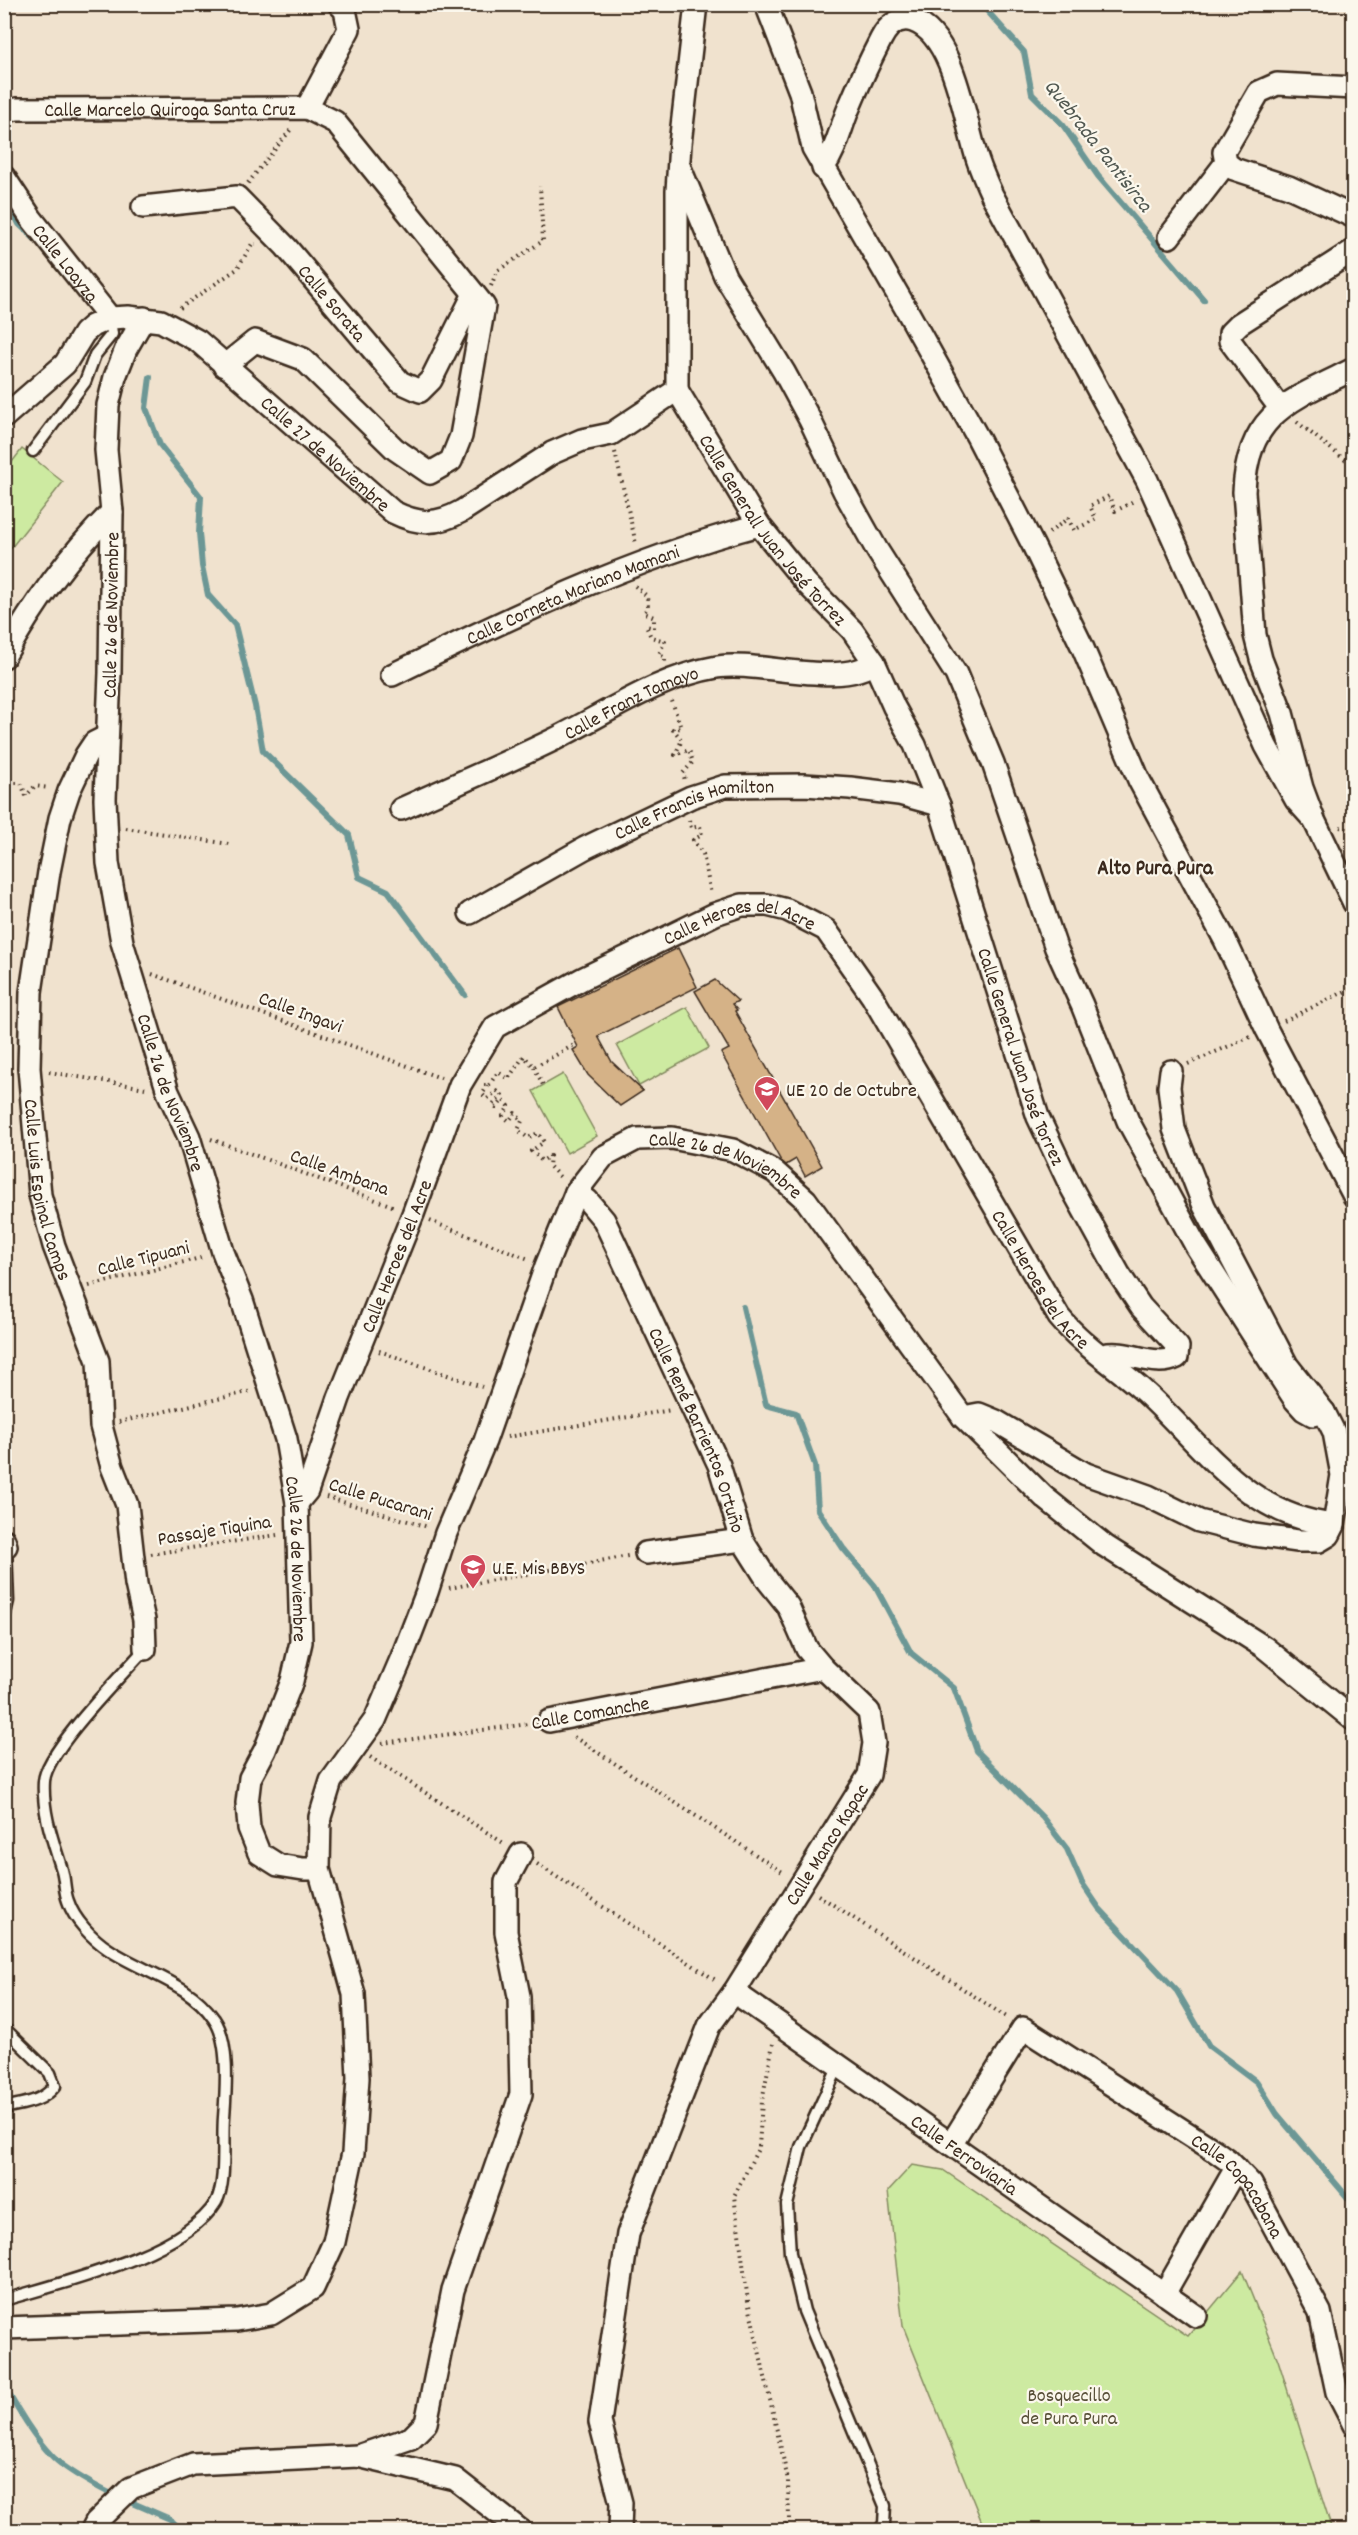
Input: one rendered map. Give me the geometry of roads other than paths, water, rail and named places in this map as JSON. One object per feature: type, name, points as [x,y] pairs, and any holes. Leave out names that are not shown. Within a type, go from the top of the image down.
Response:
[{"type":"street","points":[[307,108],[349,29],[345,10],[339,4]]},
{"type":"street","points":[[677,390],[677,191],[696,4]]},
{"type":"street","points":[[766,4],[800,92],[813,148],[926,345],[1033,545],[1082,646],[1139,780],[1226,940],[1272,1041],[1353,1196]]},
{"type":"street","points":[[823,168],[835,151],[860,81],[881,38],[898,20],[907,19],[920,23],[934,36],[946,57],[978,162],[992,195],[1147,480],[1266,746],[1296,800],[1314,820]]},
{"type":"street","points":[[1353,88],[1277,84],[1266,87],[1259,92],[1224,152],[1226,163],[1234,169],[1289,187],[1353,217]]},
{"type":"street","name":"Calle Marcelo Quiroga Santa Cruz","points":[[4,111],[18,109],[307,108],[335,122],[479,300]]},
{"type":"street","points":[[1169,237],[1226,163]]},
{"type":"street","points":[[680,168],[724,276],[784,372],[844,491],[878,550],[956,674],[993,763],[1056,948],[1082,1005],[1128,1121],[1196,1246],[1295,1400],[1304,1410],[1313,1415],[1324,1412]]},
{"type":"street","name":"Calle Loayza","points":[[4,177],[31,218],[110,318]]},
{"type":"street","name":"Calle Sorata","points":[[143,207],[237,197],[281,242],[400,382],[420,391],[431,380],[479,300]]},
{"type":"street","points":[[1280,408],[1230,341],[1230,333],[1239,324],[1353,250]]},
{"type":"street","points":[[224,366],[255,341],[303,359],[395,448],[430,473],[452,461],[461,436],[479,300]]},
{"type":"street","name":"Calle 27 de Noviembre","points":[[4,417],[65,364],[84,333],[92,326],[110,318],[153,320],[198,341],[393,512],[406,519],[432,523],[448,519],[462,511],[552,453],[582,440],[611,434],[677,390]]},
{"type":"street","name":"Calle 26 de Noviembre","points":[[153,320],[122,359],[108,405],[106,450],[112,512],[110,673],[106,737],[108,863],[122,942],[131,973],[168,1092],[189,1137],[223,1252],[242,1300],[286,1439],[302,1497],[299,1531],[301,1642],[292,1681],[265,1750],[250,1778],[249,1828],[259,1853],[278,1865],[318,1869],[320,1817],[331,1781],[375,1720],[427,1592],[446,1533],[485,1441],[546,1266],[576,1192],[603,1158],[637,1139],[672,1138],[733,1150],[775,1172],[806,1200],[963,1417],[1044,1497],[1105,1546],[1264,1647],[1353,1720]]},
{"type":"street","points":[[1353,369],[1280,408],[1256,434],[1245,474],[1244,492],[1255,635],[1261,659],[1282,713],[1302,788],[1314,820],[1353,903]]},
{"type":"street","name":"Calle Generall Juan José Torrez","points":[[677,390],[759,525],[806,583],[852,630],[874,662]]},
{"type":"street","points":[[4,657],[28,615],[74,552],[112,512]]},
{"type":"street","name":"Calle Corneta Mariano Mamani","points":[[392,675],[491,627],[640,562],[699,541],[759,525]]},
{"type":"street","name":"Calle General Juan José Torrez","points":[[874,662],[894,707],[915,745],[939,805],[1038,1117],[1071,1187],[1119,1274],[1140,1307],[1178,1347],[1177,1357],[1167,1362],[1116,1352],[1103,1355]]},
{"type":"street","name":"Calle Franz Tamayo","points":[[400,809],[553,740],[665,681],[718,666],[831,673],[852,672],[868,667],[874,662]]},
{"type":"street","name":"Calle Luis Espinal Camps","points":[[106,737],[94,742],[86,755],[69,791],[60,818],[49,872],[31,992],[29,1068],[40,1195],[54,1246],[98,1361],[100,1426],[112,1467],[127,1505],[136,1584],[144,1620],[145,1649]]},
{"type":"street","name":"Calle Francis Hamilton","points":[[470,914],[585,848],[691,797],[725,786],[804,785],[850,788],[899,794],[939,805]]},
{"type":"street","name":"Calle Heroes del Acre","points":[[302,1497],[359,1344],[413,1214],[460,1085],[495,1027],[582,980],[724,911],[742,905],[767,905],[787,910],[826,930],[842,950],[872,996],[1059,1317],[1073,1334],[1103,1355],[1149,1396],[1217,1465],[1253,1496],[1274,1509],[1334,1525]]},
{"type":"street","points":[[963,1417],[979,1414],[996,1421],[1086,1474],[1148,1496],[1199,1521],[1254,1535],[1298,1541],[1319,1541],[1329,1534],[1334,1525],[1342,1475],[1334,1432],[1324,1412],[1287,1365],[1204,1206],[1174,1129],[1169,1087],[1171,1071]]},
{"type":"street","name":"Calle René Barrientos Ortuño","points":[[576,1192],[588,1201],[604,1220],[719,1465],[742,1540],[768,1581],[788,1606],[802,1642],[823,1668]]},
{"type":"street","points":[[646,1553],[742,1540]]},
{"type":"street","name":"Calle Comanche","points":[[549,1721],[823,1668]]},
{"type":"street","name":"Calle Manco Kapac","points":[[620,2530],[621,2503],[600,2422],[628,2234],[709,2026],[734,1992],[869,1775],[874,1743],[870,1712],[823,1668]]},
{"type":"street","points":[[358,2456],[411,2438],[426,2423],[453,2290],[521,2094],[519,1996],[506,1932],[506,1882],[521,1854]]},
{"type":"street","points":[[4,2328],[237,2320],[271,2314],[313,2288],[334,2242],[353,2153],[358,2078],[354,1995],[318,1869]]},
{"type":"street","name":"Calle Ferroviaria","points":[[734,1992],[1196,2316]]},
{"type":"street","name":"Calle Copacabana","points":[[951,2144],[1023,2028],[1215,2151],[1251,2184],[1320,2312],[1337,2392],[1353,2425]]},
{"type":"street","points":[[1164,2294],[1236,2168]]},
{"type":"street","points":[[92,2530],[96,2522],[131,2488],[193,2464],[358,2456],[455,2478],[520,2530]]},
{"type":"lane","points":[[33,451],[85,382],[95,355],[112,334],[110,318]]},
{"type":"lane","points":[[4,1618],[8,1600],[5,1543]]},
{"type":"lane","points":[[4,2300],[96,2272],[165,2244],[200,2222],[217,2201],[223,2177],[222,2144],[226,2081],[221,2038],[215,2020],[194,1995],[108,1949],[80,1923],[68,1902],[63,1874],[45,1812],[44,1779],[54,1754],[145,1649]]},
{"type":"lane","points":[[4,2028],[50,2073],[55,2086],[48,2095],[35,2102],[4,2108]]},
{"type":"lane","points":[[839,2066],[801,2147],[787,2205],[790,2253],[804,2311],[885,2506],[884,2524],[879,2530]]},
{"type":"waterway","name":"Quebrada Pantisirca","points":[[981,4],[1024,52],[1032,94],[1063,125],[1098,176],[1204,300]]},
{"type":"waterway","points":[[5,195],[19,224],[38,242]]},
{"type":"waterway","points":[[150,377],[146,408],[160,445],[201,497],[199,533],[208,595],[235,625],[255,706],[263,751],[349,835],[359,877],[388,891],[465,995]]},
{"type":"waterway","points":[[743,1307],[766,1405],[796,1413],[815,1465],[818,1510],[843,1548],[875,1586],[911,1653],[954,1688],[977,1751],[1043,1818],[1067,1849],[1082,1883],[1099,1908],[1177,1991],[1209,2046],[1257,2082],[1277,2114],[1354,2205]]},
{"type":"waterway","points":[[4,2386],[32,2431],[52,2456],[73,2473],[116,2496]]},
{"type":"waterway","points":[[126,2500],[170,2519],[181,2530]]},
{"type":"place","name":"UE 20 de Octubre","points":[[767,1112]]},
{"type":"place","name":"U.E. Mis BBYS","points":[[473,1590]]},
{"type":"district","name":"Alto Pura Pura","points":[[1155,867]]},
{"type":"park label","name":"Bosquecillo de Pura Pura","points":[[1069,2406]]}]
